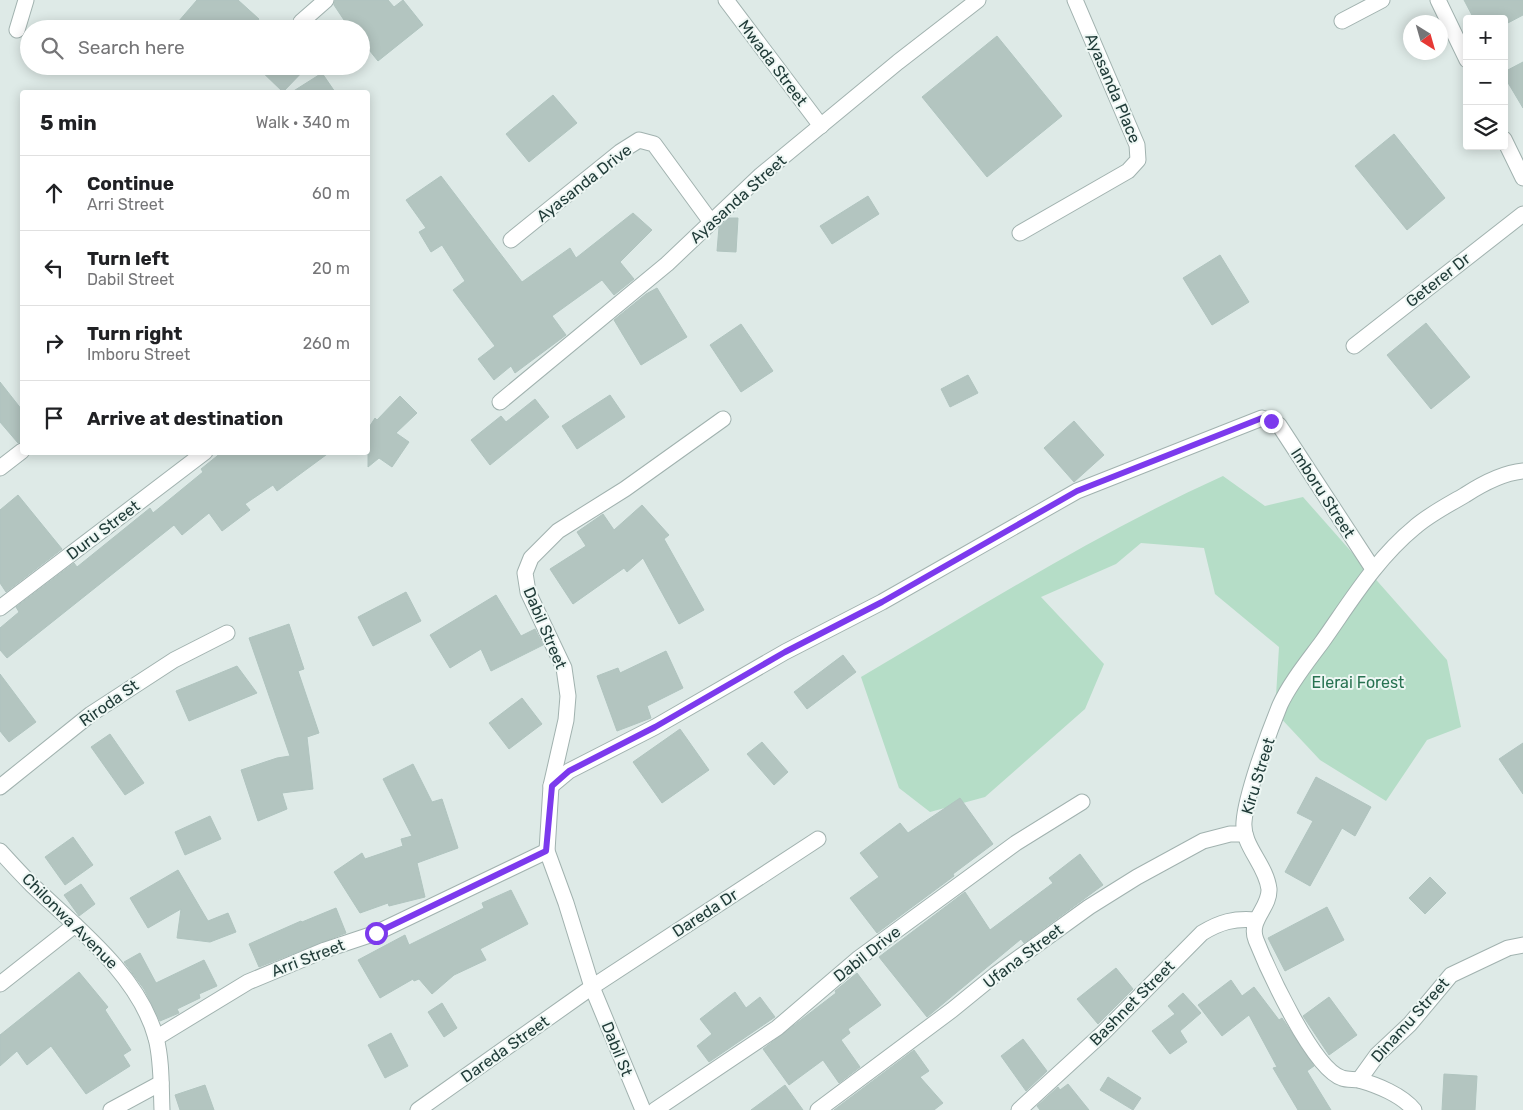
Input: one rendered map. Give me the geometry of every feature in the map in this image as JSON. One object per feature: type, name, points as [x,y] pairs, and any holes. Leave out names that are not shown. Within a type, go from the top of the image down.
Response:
[{"type":"street","points":[[17,30],[26,0]]},
{"type":"street","points":[[303,20],[326,0]]},
{"type":"street","name":"Mwada Street","points":[[726,0],[821,126]]},
{"type":"street","name":"Ayasanda Street","points":[[500,402],[667,264],[761,175],[978,0]]},
{"type":"street","name":"Ayasanda Place","points":[[1020,233],[1128,171],[1138,160],[1137,145],[1075,0]]},
{"type":"street","points":[[1342,21],[1382,0]]},
{"type":"street","points":[[1438,0],[1463,52]]},
{"type":"street","name":"Ayasanda Drive","points":[[511,240],[620,152],[639,140],[647,140],[654,144],[711,222]]},
{"type":"street","points":[[1508,147],[1523,178]]},
{"type":"street","name":"Geterer Dr","points":[[1354,346],[1523,214]]},
{"type":"street","name":"Imboru Street","points":[[552,786],[569,771],[655,727],[785,652],[882,602],[1077,491],[1262,418],[1279,426],[1373,569]]},
{"type":"street","name":"Dabil Street","points":[[592,987],[546,851],[552,786],[566,720],[568,696],[564,668],[525,585],[526,566],[535,553],[558,531],[625,489],[723,419]]},
{"type":"street","points":[[0,468],[20,453]]},
{"type":"street","name":"Duru Street","points":[[0,608],[201,455]]},
{"type":"street","name":"Kiru Street","points":[[1256,920],[1267,900],[1268,888],[1264,868],[1245,834],[1244,818],[1281,704],[1373,569],[1416,526],[1442,508],[1501,476],[1523,471]]},
{"type":"street","name":"Riroda St","points":[[0,787],[91,714],[174,660],[227,633]]},
{"type":"street","name":"Dabil Drive","points":[[655,1110],[777,1028],[859,958],[1016,843],[1082,802]]},
{"type":"street","name":"Ufana Street","points":[[818,1110],[952,1010],[995,975],[1089,907],[1145,872],[1203,841],[1230,834],[1245,834]]},
{"type":"street","name":"Dareda Dr","points":[[592,987],[818,838]]},
{"type":"street","name":"Chilonwa Avenue","points":[[0,851],[30,883],[101,948],[122,973],[143,1007],[156,1038],[162,1110]]},
{"type":"street","name":"Arri Street","points":[[156,1038],[248,982],[325,950],[376,933],[546,851]]},
{"type":"street","name":"Bashnet Street","points":[[1019,1110],[1103,1033],[1202,933],[1222,922],[1240,918],[1256,920]]},
{"type":"street","points":[[1256,920],[1255,937],[1299,1027],[1321,1062],[1341,1078],[1359,1080],[1407,1101],[1414,1110]]},
{"type":"street","points":[[0,984],[75,925]]},
{"type":"street","name":"Dinamu Street","points":[[1359,1080],[1377,1055],[1410,1024],[1452,975],[1508,948],[1523,945]]},
{"type":"street","name":"Dareda Street","points":[[418,1110],[592,987]]},
{"type":"street","name":"Dabil St","points":[[592,987],[643,1110]]},
{"type":"street","points":[[112,1110],[161,1083]]},
{"type":"green space","name":"Elerai Forest","points":[[1223,476],[1265,506],[1303,497],[1447,660],[1461,727],[1427,740],[1386,801],[1320,760],[1275,712],[1279,647],[1215,594],[1204,548],[1141,543],[1116,564],[1041,597],[1104,664],[1085,709],[985,797],[930,812],[899,788],[861,677],[1084,546]]},
{"type":"building","points":[[197,0],[238,0],[259,19],[258,20],[180,20]]},
{"type":"building","points":[[335,0],[388,0],[394,7],[403,0],[423,25],[378,61],[370,51],[370,20],[344,20],[334,5]]},
{"type":"building","points":[[1464,0],[1523,0],[1523,15],[1508,23],[1508,15],[1472,15]]},
{"type":"building","points":[[997,36],[1062,116],[987,177],[922,97]]},
{"type":"building","points":[[1523,62],[1523,108],[1508,83],[1508,70]]},
{"type":"building","points":[[265,75],[299,75],[285,90],[281,90]]},
{"type":"building","points":[[319,75],[323,75],[334,90],[295,90]]},
{"type":"building","points":[[553,95],[577,123],[529,162],[506,134]]},
{"type":"building","points":[[1394,134],[1445,198],[1407,230],[1355,166]]},
{"type":"building","points":[[441,176],[522,282],[570,248],[576,258],[633,213],[652,230],[620,262],[634,279],[614,295],[602,280],[552,316],[566,335],[515,373],[511,366],[494,380],[478,359],[495,346],[453,290],[465,281],[442,245],[431,252],[419,232],[426,228],[406,200]]},
{"type":"building","points":[[868,196],[879,214],[832,244],[820,226]]},
{"type":"building","points":[[729,218],[738,218],[736,252],[717,251],[719,227]]},
{"type":"building","points":[[1220,255],[1249,302],[1212,325],[1183,278]]},
{"type":"building","points":[[657,288],[687,337],[641,365],[614,320],[646,294]]},
{"type":"building","points":[[1426,323],[1470,377],[1431,409],[1387,355]]},
{"type":"building","points":[[741,324],[773,371],[741,392],[710,345]]},
{"type":"building","points":[[968,375],[978,393],[950,407],[941,389]]},
{"type":"building","points":[[0,382],[20,407],[20,442],[18,443],[0,422]]},
{"type":"building","points":[[610,395],[625,417],[577,449],[562,426]]},
{"type":"building","points":[[400,396],[417,413],[396,433],[409,442],[392,467],[379,458],[368,467],[370,426],[375,418],[377,420]]},
{"type":"building","points":[[535,399],[549,417],[490,465],[471,440],[501,416],[506,422]]},
{"type":"building","points":[[1074,421],[1104,455],[1074,482],[1044,448]]},
{"type":"building","points":[[218,455],[326,455],[277,491],[273,485],[245,504],[250,510],[222,531],[209,513],[182,535],[174,525],[7,658],[0,650],[0,628],[19,612],[16,607],[74,563],[77,567],[150,508],[153,513],[203,472],[201,469]]},
{"type":"building","points":[[18,495],[62,549],[6,592],[0,583],[0,510]]},
{"type":"building","points":[[642,505],[669,535],[664,539],[704,610],[679,624],[643,558],[627,572],[624,568],[573,604],[550,569],[586,546],[577,532],[603,514],[614,530]]},
{"type":"building","points":[[406,592],[421,621],[373,646],[358,617]]},
{"type":"building","points":[[496,595],[521,636],[535,629],[543,645],[491,671],[481,649],[450,668],[430,635]]},
{"type":"building","points":[[289,624],[304,669],[298,671],[319,733],[307,737],[313,789],[282,793],[287,809],[258,821],[241,770],[277,758],[290,756],[249,638]]},
{"type":"building","points":[[666,651],[683,688],[647,706],[651,718],[617,731],[597,676],[618,668],[620,673]]},
{"type":"building","points":[[843,655],[856,672],[807,709],[794,692]]},
{"type":"building","points":[[237,666],[257,693],[189,721],[176,691]]},
{"type":"building","points":[[0,674],[36,722],[9,742],[0,731]]},
{"type":"building","points":[[522,698],[542,724],[509,749],[489,723]]},
{"type":"building","points":[[680,729],[709,770],[662,803],[633,762]]},
{"type":"building","points":[[110,734],[144,783],[125,795],[91,747]]},
{"type":"building","points":[[762,742],[788,772],[774,785],[747,754]]},
{"type":"building","points":[[1523,743],[1523,794],[1499,759]]},
{"type":"building","points":[[413,764],[432,802],[442,799],[458,848],[417,863],[425,897],[389,906],[388,903],[360,913],[334,872],[362,853],[365,859],[403,846],[401,839],[412,836],[383,779]]},
{"type":"building","points":[[1316,777],[1371,807],[1355,836],[1342,828],[1310,886],[1285,872],[1313,821],[1297,813]]},
{"type":"building","points":[[960,798],[993,844],[953,874],[954,876],[877,933],[850,898],[879,877],[860,853],[900,823],[908,833]]},
{"type":"building","points":[[210,816],[221,839],[185,855],[175,832]]},
{"type":"building","points":[[73,837],[93,865],[65,885],[45,857]]},
{"type":"building","points":[[1080,854],[1103,885],[1024,943],[1021,939],[927,1017],[879,957],[965,892],[990,930],[1053,883],[1049,878]]},
{"type":"building","points":[[178,870],[208,921],[228,913],[236,932],[210,942],[177,938],[181,909],[148,928],[130,898]]},
{"type":"building","points":[[1430,877],[1446,893],[1425,914],[1409,898]]},
{"type":"building","points":[[81,884],[95,904],[79,916],[64,895]]},
{"type":"building","points":[[511,890],[528,924],[480,949],[486,960],[454,975],[432,994],[419,979],[414,981],[413,979],[380,998],[358,960],[405,935],[409,945],[484,908],[482,903]]},
{"type":"building","points":[[1327,907],[1344,940],[1285,971],[1268,938]]},
{"type":"building","points":[[336,908],[346,933],[259,967],[249,944]]},
{"type":"building","points":[[140,953],[156,983],[204,960],[217,986],[199,994],[200,998],[177,1009],[179,1013],[160,1021],[144,989],[124,962]]},
{"type":"building","points":[[1116,968],[1133,989],[1098,1024],[1077,999]]},
{"type":"building","points":[[79,972],[108,1007],[105,1010],[131,1050],[123,1055],[130,1066],[86,1094],[51,1046],[27,1065],[17,1051],[0,1066],[0,1035]]},
{"type":"building","points":[[857,973],[881,1005],[848,1029],[850,1033],[841,1040],[860,1067],[839,1083],[823,1060],[789,1085],[763,1049],[836,993],[835,991]]},
{"type":"building","points":[[1231,980],[1242,996],[1254,987],[1279,1020],[1282,1018],[1314,1066],[1307,1071],[1331,1110],[1298,1110],[1273,1068],[1277,1067],[1249,1015],[1222,1036],[1198,1005]]},
{"type":"building","points":[[735,992],[746,1008],[760,997],[775,1017],[709,1062],[697,1046],[712,1034],[700,1019]]},
{"type":"building","points":[[1183,993],[1201,1013],[1180,1031],[1187,1042],[1170,1054],[1152,1031],[1175,1014],[1168,1006]]},
{"type":"building","points":[[1329,997],[1357,1035],[1329,1055],[1303,1016]]},
{"type":"building","points":[[442,1003],[457,1028],[444,1037],[428,1012]]},
{"type":"building","points":[[391,1033],[408,1066],[385,1078],[368,1045]]},
{"type":"building","points":[[1023,1039],[1047,1071],[1026,1091],[1001,1056]]},
{"type":"building","points":[[914,1050],[929,1071],[920,1077],[943,1103],[934,1110],[834,1110]]},
{"type":"building","points":[[1444,1074],[1477,1076],[1475,1110],[1442,1110]]},
{"type":"building","points":[[1108,1077],[1141,1098],[1133,1110],[1100,1090]]},
{"type":"building","points":[[1068,1084],[1089,1110],[1040,1110],[1037,1106],[1058,1087],[1060,1090]]},
{"type":"building","points":[[205,1085],[214,1110],[180,1110],[175,1095]]},
{"type":"building","points":[[785,1085],[803,1110],[751,1110]]},
{"type":"route","points":[[376,933],[546,851],[552,786],[569,771],[655,727],[785,652],[882,602],[951,560],[1077,491],[1262,418],[1271,421]]}]
